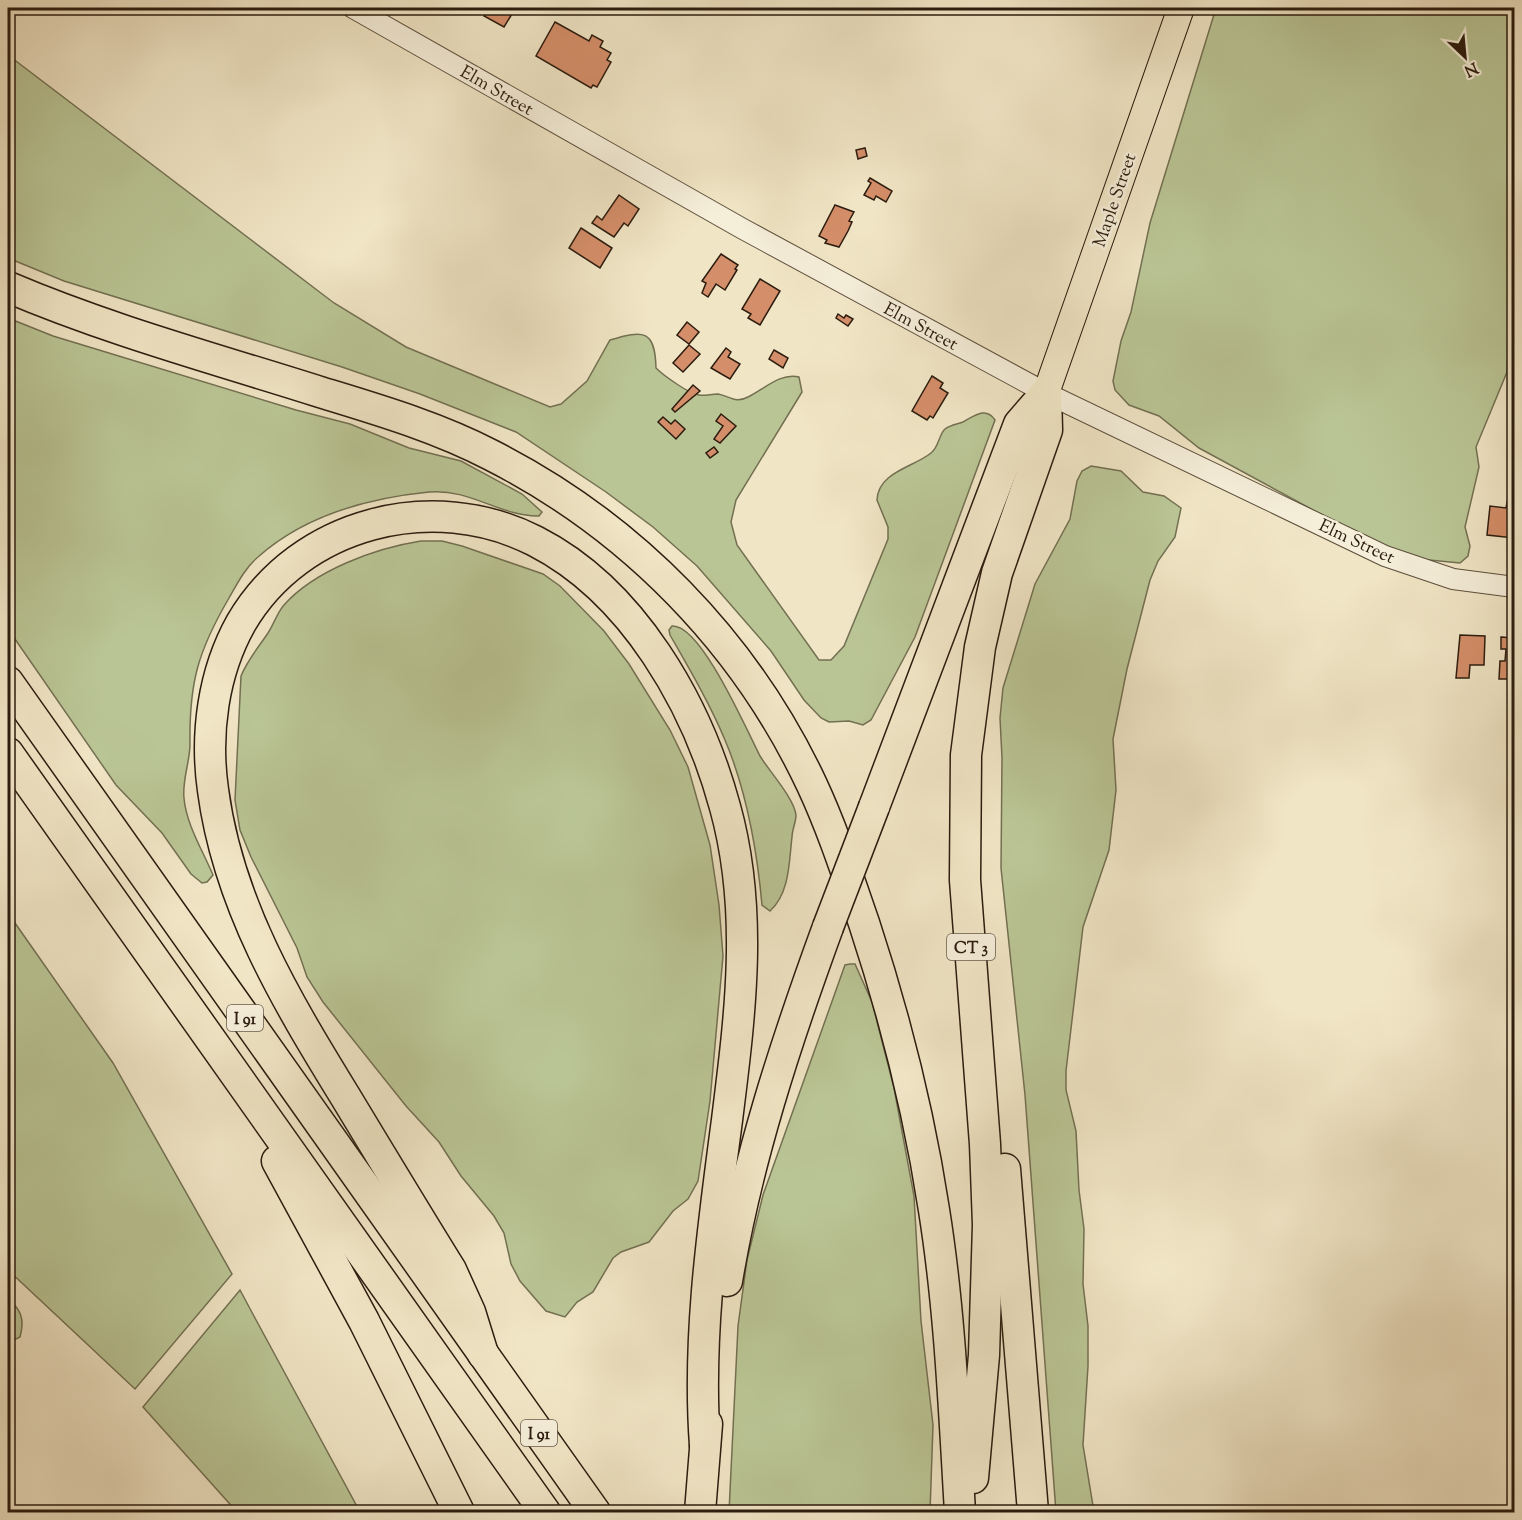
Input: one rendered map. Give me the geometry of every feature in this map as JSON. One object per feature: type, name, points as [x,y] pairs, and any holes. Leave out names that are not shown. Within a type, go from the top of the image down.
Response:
[{"type":"highway","points":[[8,287],[107,325],[398,416],[491,455],[566,498],[623,540],[666,579],[729,650],[773,713],[812,784],[855,896],[891,1013],[917,1119],[937,1230],[949,1341],[960,1512]]},
{"type":"highway","name":"CT 3","points":[[700,1512],[705,1445],[722,1309],[749,1174],[779,1071],[828,927],[1019,424],[1046,393]]},
{"type":"highway","name":"CT 3","points":[[970,1512],[984,1355],[987,1262],[986,1168],[964,853],[969,718],[980,647],[997,573],[1047,430],[1046,393]]},
{"type":"highway","points":[[483,1354],[455,1278],[298,1019],[268,965],[247,916],[227,856],[215,807],[211,773],[212,716],[220,672],[239,627],[262,594],[293,564],[334,538],[379,522],[418,516],[471,519],[514,532],[558,555],[599,588],[644,639],[671,682],[704,745],[720,791],[738,870],[742,964],[738,1034],[709,1285],[705,1358],[705,1445]]},
{"type":"highway","name":"I 91","points":[[8,682],[595,1512]]},
{"type":"highway","name":"I 91","points":[[8,753],[545,1512]]},
{"type":"highway","points":[[978,1039],[992,1071],[1000,1104],[1034,1512]]},
{"type":"highway","points":[[240,1082],[271,1150],[364,1321],[459,1512]]},
{"type":"main road","name":"Maple Street","points":[[1046,393],[1181,8]]},
{"type":"street","name":"Elm Street","points":[[353,8],[753,234],[1046,393],[1385,556],[1453,579],[1515,587]]},
{"type":"green space","points":[[1216,8],[1514,8],[1514,292],[1510,311],[1507,372],[1476,447],[1479,467],[1465,527],[1470,546],[1468,556],[1460,563],[1419,559],[1361,536],[1199,448],[1159,416],[1129,405],[1115,390],[1113,381],[1121,341],[1131,312],[1150,223]]},
{"type":"green space","points":[[8,55],[334,303],[406,347],[550,407],[561,404],[587,381],[610,340],[639,334],[650,339],[656,368],[695,394],[718,394],[740,400],[779,379],[799,377],[802,392],[736,500],[731,522],[737,545],[819,660],[831,660],[844,646],[888,539],[888,527],[877,500],[883,483],[898,471],[931,453],[947,428],[980,413],[991,416],[995,420],[915,637],[871,720],[863,725],[849,721],[829,722],[821,718],[804,700],[771,651],[697,566],[653,527],[606,492],[516,432],[420,394],[342,367],[64,281],[8,258]]},
{"type":"green space","points":[[8,318],[53,336],[296,410],[350,424],[409,448],[461,461],[522,494],[542,512],[539,516],[525,515],[458,494],[444,492],[406,495],[360,504],[316,520],[276,543],[253,561],[218,617],[203,651],[191,703],[190,751],[184,798],[191,827],[213,875],[207,882],[202,883],[191,874],[162,833],[116,785],[8,629]]},
{"type":"green space","points":[[1091,466],[1121,471],[1143,492],[1164,496],[1181,508],[1175,537],[1158,561],[1150,580],[1127,669],[1113,739],[1116,790],[1109,850],[1083,927],[1066,1071],[1066,1090],[1076,1131],[1079,1190],[1084,1229],[1083,1284],[1088,1326],[1088,1366],[1083,1445],[1094,1512],[1056,1512],[1025,1095],[1001,868],[1000,718],[1003,688],[1035,584],[1070,519],[1077,481],[1082,471]]},
{"type":"green space","points":[[421,541],[442,541],[462,546],[543,574],[560,586],[604,631],[629,664],[670,730],[688,767],[710,845],[719,905],[723,956],[710,1101],[698,1181],[688,1199],[673,1211],[649,1242],[621,1252],[613,1258],[593,1292],[577,1302],[565,1317],[546,1311],[520,1281],[511,1264],[504,1233],[494,1216],[461,1176],[439,1142],[406,1106],[323,1002],[307,977],[297,948],[251,857],[240,830],[235,800],[241,676],[270,630],[279,611],[297,592],[312,581],[347,562],[385,549]]},
{"type":"green space","points":[[672,626],[684,630],[709,660],[734,703],[760,756],[794,808],[796,818],[785,886],[777,904],[770,911],[762,905],[750,821],[733,760],[713,713],[670,635],[669,630]]},
{"type":"green space","points":[[8,913],[113,1063],[232,1274],[135,1389],[8,1270]]},
{"type":"green space","points":[[855,964],[872,1002],[894,1088],[914,1196],[921,1321],[933,1425],[930,1512],[729,1512],[738,1326],[747,1260],[763,1195],[845,965]]},
{"type":"green space","points":[[240,1290],[360,1512],[237,1512],[143,1407]]},
{"type":"green space","points":[[8,1298],[19,1311],[22,1325],[20,1337],[8,1343]]},
{"type":"building","points":[[489,8],[515,9],[504,27],[484,16]]},
{"type":"building","points":[[555,22],[589,41],[592,35],[603,41],[600,47],[611,53],[607,60],[611,62],[597,87],[593,85],[591,88],[536,56]]},
{"type":"building","points":[[865,148],[867,156],[858,159],[856,150]]},
{"type":"building","points":[[870,178],[892,191],[886,202],[876,196],[874,200],[864,195],[871,183],[868,181]]},
{"type":"building","points":[[619,195],[639,209],[628,226],[624,223],[614,237],[592,223],[597,216],[602,220]]},
{"type":"building","points":[[835,205],[854,212],[849,221],[852,222],[839,247],[825,243],[827,240],[819,236]]},
{"type":"building","points":[[581,228],[612,248],[600,268],[569,248]]},
{"type":"building","points":[[721,254],[738,265],[735,269],[737,270],[725,290],[716,284],[708,297],[702,293],[706,283],[702,281]]},
{"type":"building","points":[[760,279],[780,291],[760,325],[748,318],[751,314],[742,309]]},
{"type":"building","points":[[838,314],[844,318],[846,315],[853,319],[848,326],[836,318]]},
{"type":"building","points":[[687,322],[699,332],[689,344],[677,335]]},
{"type":"building","points":[[689,345],[700,354],[683,372],[673,363]]},
{"type":"building","points":[[726,348],[731,352],[728,357],[740,364],[730,379],[711,368]]},
{"type":"building","points":[[774,350],[788,358],[783,368],[769,359]]},
{"type":"building","points":[[932,376],[943,383],[940,388],[948,393],[933,418],[930,416],[927,420],[912,411]]},
{"type":"building","points":[[693,385],[700,391],[675,412],[672,409]]},
{"type":"building","points":[[721,414],[736,426],[720,443],[714,439],[723,426],[716,421]]},
{"type":"building","points":[[663,417],[671,424],[675,420],[685,429],[676,439],[658,422]]},
{"type":"building","points":[[714,447],[718,452],[710,458],[706,453]]},
{"type":"building","points":[[1510,487],[1514,487],[1514,538],[1487,535],[1490,506],[1506,508]]},
{"type":"building","points":[[1460,635],[1485,636],[1484,665],[1470,665],[1469,678],[1456,678]]},
{"type":"building","points":[[1501,637],[1514,638],[1514,669],[1511,669],[1511,679],[1499,679],[1500,661],[1505,661],[1506,649],[1501,649]]}]
